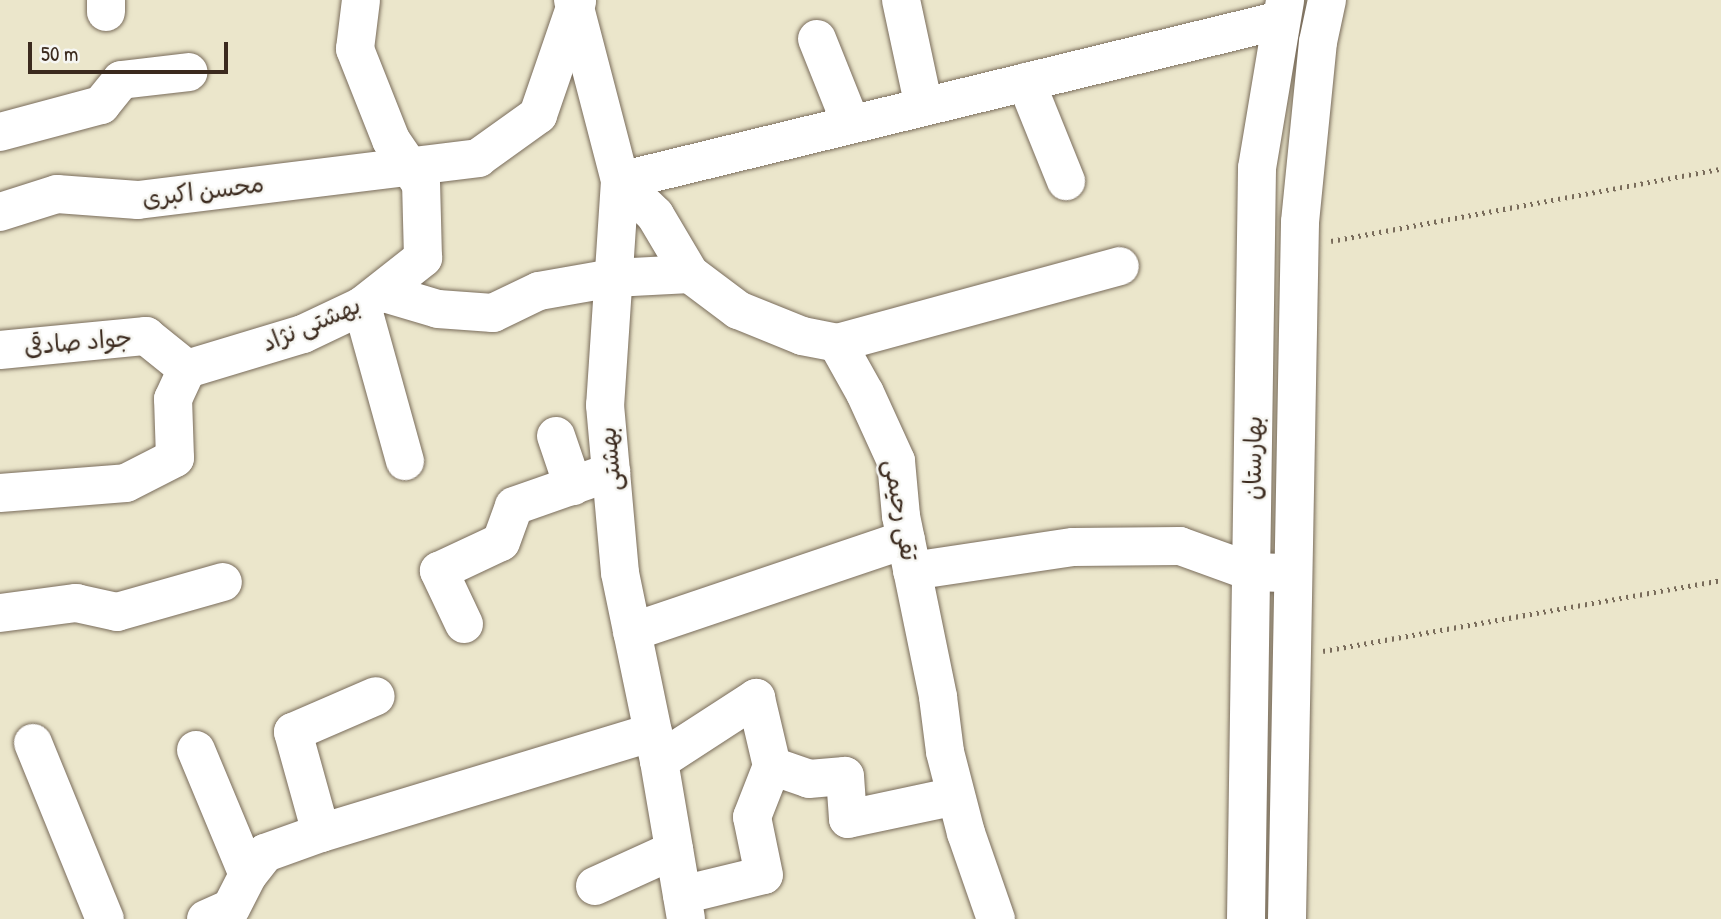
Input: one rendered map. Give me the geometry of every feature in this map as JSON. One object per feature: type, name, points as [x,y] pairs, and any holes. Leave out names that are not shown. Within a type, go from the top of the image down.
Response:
[{"type":"street","name":"بهشتی نژاد","points":[[187,369],[303,334],[371,299],[423,258],[421,184],[391,140],[355,49],[361,0]]},
{"type":"street","points":[[901,0],[924,107]]},
{"type":"street","name":"بهارستان","points":[[1287,919],[1299,247],[1318,42],[1327,0]]},
{"type":"street","name":"محسن اکبری","points":[[0,212],[57,194],[138,200],[478,158],[538,115],[576,2]]},
{"type":"street","name":"بهشتی","points":[[576,2],[620,181],[605,405],[620,573],[656,747],[684,907]]},
{"type":"street","points":[[620,181],[1026,82],[1283,10]]},
{"type":"street","name":"بهارستان","points":[[1246,919],[1257,168],[1283,10]]},
{"type":"street","points":[[817,39],[851,124]]},
{"type":"street","points":[[0,132],[101,105],[121,80],[189,72]]},
{"type":"street","points":[[1026,82],[1066,181]]},
{"type":"street","points":[[620,181],[655,215],[690,274],[738,310],[802,336],[837,343],[1120,266]]},
{"type":"street","points":[[405,461],[371,299],[438,309],[493,313],[539,291],[613,278],[690,274]]},
{"type":"street","name":"جواد صادقی","points":[[0,350],[146,336],[187,369]]},
{"type":"street","name":"تقی رحیمی","points":[[837,343],[865,393],[896,461],[909,555],[938,696],[945,752],[966,833],[996,919]]},
{"type":"street","points":[[0,493],[126,483],[175,458],[173,400],[187,369]]},
{"type":"street","points":[[556,436],[573,485]]},
{"type":"street","points":[[464,624],[439,571],[500,542],[514,506],[611,472]]},
{"type":"street","points":[[632,632],[909,555],[1073,547],[1180,546],[1252,572],[1292,573]]},
{"type":"street","points":[[0,613],[76,603],[117,612],[223,582]]},
{"type":"street","points":[[321,833],[293,732],[376,696]]},
{"type":"street","points":[[206,919],[232,908],[248,875],[265,853],[321,833],[656,747],[756,698],[772,766],[752,817],[764,874],[684,907]]},
{"type":"street","points":[[33,743],[105,919]]},
{"type":"street","points":[[196,750],[248,875]]},
{"type":"street","points":[[772,766],[809,779],[845,776],[848,819],[956,796]]},
{"type":"street","points":[[595,886],[674,850]]},
{"type":"path","points":[[1299,247],[1721,169]]},
{"type":"path","points":[[1291,657],[1721,580]]}]
